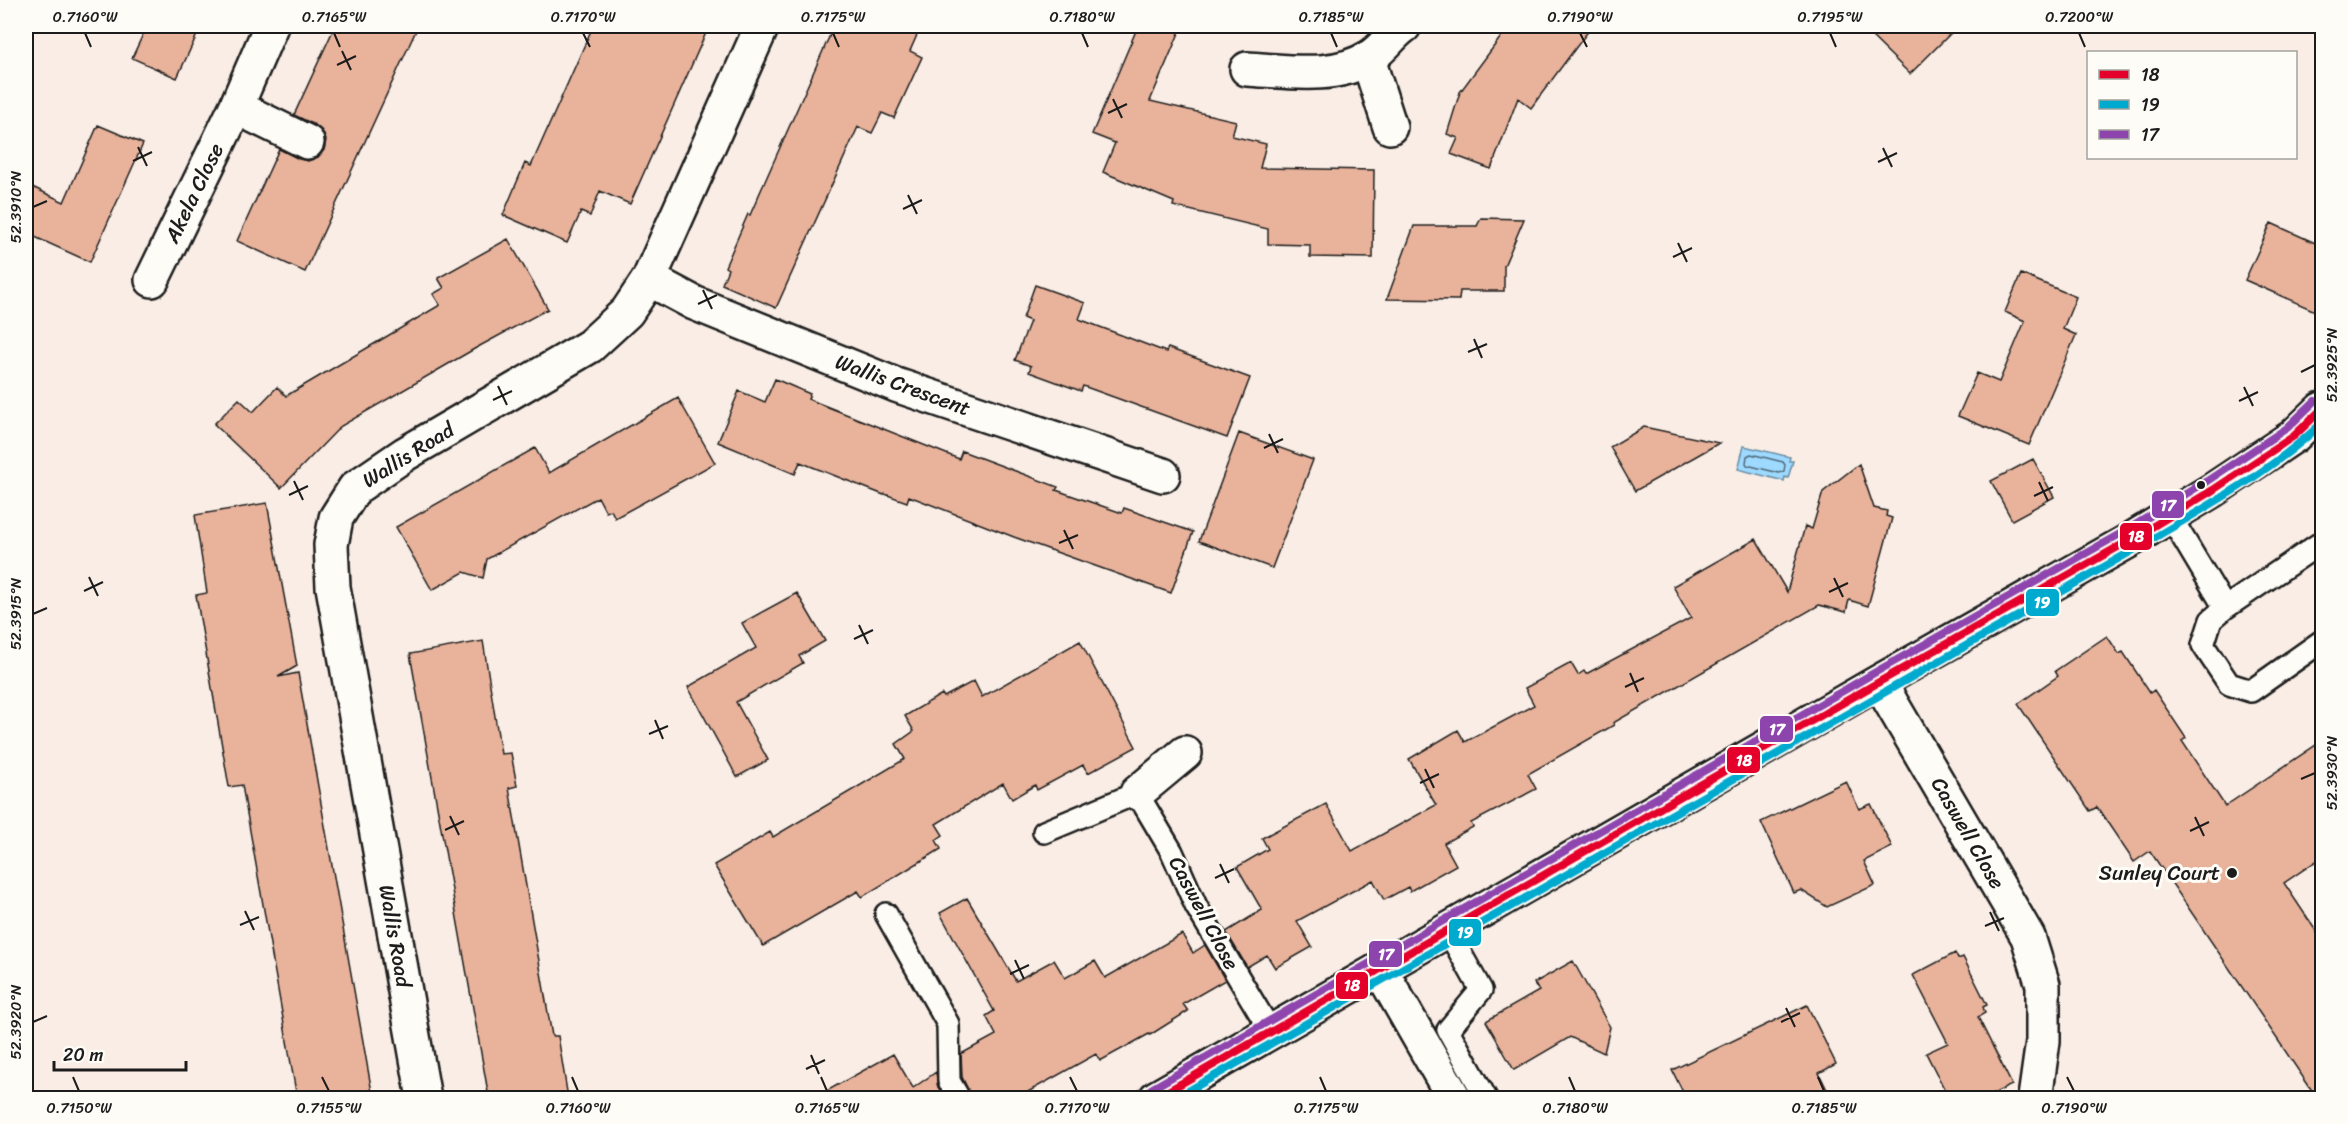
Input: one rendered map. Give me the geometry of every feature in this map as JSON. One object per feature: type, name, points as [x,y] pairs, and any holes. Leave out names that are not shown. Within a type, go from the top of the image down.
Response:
[{"type":"street","name":"Akela Close","points":[[152,280],[236,107],[271,26]]},
{"type":"street","name":"Wallis Road","points":[[424,1098],[333,587],[331,545],[336,518],[355,488],[405,454],[590,346],[627,312],[649,279],[762,26]]},
{"type":"street","points":[[1247,69],[1316,73],[1346,68],[1368,59],[1404,26]]},
{"type":"street","points":[[1368,59],[1390,127]]},
{"type":"street","points":[[236,107],[307,142]]},
{"type":"street","name":"Wallis Crescent","points":[[649,279],[694,303],[896,385],[1163,475]]},
{"type":"street","points":[[1156,1098],[2170,516],[2294,436],[2322,409]]},
{"type":"street","name":"Caswell Close","points":[[1879,682],[2028,937],[2043,985],[2043,1041],[2035,1098]]},
{"type":"street","points":[[1137,793],[1185,753]]},
{"type":"street","points":[[1380,969],[1454,1098]]},
{"type":"lane","points":[[2170,516],[2225,608]]},
{"type":"lane","points":[[2322,542],[2211,620],[2203,645],[2229,684],[2251,691],[2322,641]]},
{"type":"lane","points":[[1044,832],[1137,793]]},
{"type":"lane","name":"Caswell Close","points":[[1137,793],[1172,852],[1196,906],[1271,1032]]},
{"type":"lane","points":[[886,914],[948,1024],[949,1081],[959,1098]]},
{"type":"lane","points":[[1448,931],[1481,990],[1448,1030],[1486,1098]]},
{"type":"water","points":[[1744,446],[1790,457],[1789,461],[1793,461],[1788,478],[1785,477],[1784,481],[1738,469]]},
{"type":"building","points":[[147,26],[201,26],[177,78],[132,58]]},
{"type":"building","points":[[335,26],[418,26],[305,272],[237,241],[279,149],[308,161],[318,157],[324,150],[326,140],[322,131],[294,115]]},
{"type":"building","points":[[593,26],[709,26],[630,204],[600,191],[590,216],[581,212],[567,243],[503,215],[525,163],[531,166]]},
{"type":"building","points":[[834,26],[921,26],[910,51],[922,57],[894,118],[882,113],[872,133],[858,127],[776,308],[722,284],[728,269],[725,267]]},
{"type":"building","points":[[1138,26],[1182,26],[1150,101],[1236,121],[1232,136],[1266,144],[1260,168],[1374,170],[1373,258],[1310,257],[1310,245],[1268,244],[1268,229],[1173,206],[1174,202],[1103,172],[1115,143],[1092,134]]},
{"type":"building","points":[[1509,26],[1592,26],[1531,108],[1518,98],[1491,169],[1451,154],[1458,138],[1447,134],[1460,92]]},
{"type":"building","points":[[1861,26],[1958,26],[1910,74]]},
{"type":"building","points":[[98,125],[143,144],[90,262],[26,233],[26,184],[64,202]]},
{"type":"building","points":[[1481,218],[1524,219],[1504,266],[1504,291],[1460,291],[1459,300],[1387,299],[1414,226],[1477,226]]},
{"type":"building","points":[[2271,223],[2322,246],[2322,314],[2245,280]]},
{"type":"building","points":[[508,239],[548,309],[341,426],[281,488],[214,424],[239,399],[253,412],[277,387],[286,396],[440,305],[433,294],[444,288],[438,278]]},
{"type":"building","points":[[2021,274],[2076,297],[2063,329],[2076,335],[2029,445],[1958,416],[1977,373],[1999,382],[2025,321],[2005,312]]},
{"type":"building","points":[[1035,285],[1085,303],[1079,319],[1166,352],[1168,348],[1250,378],[1227,438],[1083,386],[1081,391],[1029,372],[1031,366],[1015,360],[1030,321],[1023,318]]},
{"type":"building","points":[[775,379],[810,394],[808,399],[959,459],[962,451],[1058,487],[1056,490],[1122,513],[1124,508],[1193,532],[1171,593],[1014,537],[909,496],[907,502],[884,495],[800,462],[795,474],[718,442],[739,391],[765,402]]},
{"type":"building","points":[[678,398],[715,463],[615,518],[611,510],[606,512],[598,497],[487,559],[483,578],[464,572],[432,590],[396,527],[535,448],[549,473]]},
{"type":"building","points":[[1644,427],[1719,443],[1635,491],[1610,447]]},
{"type":"building","points":[[1239,433],[1313,460],[1272,568],[1199,541]]},
{"type":"building","points":[[2033,459],[2054,497],[2012,520],[1991,481]]},
{"type":"building","points":[[1859,464],[1874,508],[1887,511],[1886,516],[1892,518],[1868,606],[1849,600],[1846,612],[1819,605],[1613,723],[1614,725],[1528,774],[1536,789],[1471,823],[1473,827],[1444,843],[1456,865],[1410,891],[1408,887],[1384,900],[1373,880],[1297,921],[1312,947],[1275,968],[1267,955],[1247,967],[1226,932],[1262,910],[1237,867],[1268,849],[1262,838],[1326,804],[1352,851],[1436,805],[1409,759],[1458,730],[1465,742],[1534,705],[1525,688],[1571,663],[1578,675],[1584,671],[1586,674],[1691,618],[1673,586],[1756,539],[1787,592],[1805,526],[1812,529],[1823,492]]},
{"type":"building","points":[[267,503],[297,666],[278,677],[298,673],[373,1098],[297,1098],[242,785],[229,787],[196,595],[207,593],[195,515]]},
{"type":"building","points":[[797,593],[825,641],[799,656],[803,663],[736,702],[768,760],[737,777],[688,687],[756,648],[742,623]]},
{"type":"building","name":"Sunley Court","points":[[2107,636],[2119,654],[2123,652],[2150,693],[2154,690],[2186,738],[2182,741],[2225,806],[2322,741],[2322,857],[2284,883],[2322,940],[2322,1098],[2317,1098],[2150,851],[2134,862],[2097,807],[2090,811],[2018,704],[2058,676],[2055,671]]},
{"type":"building","points":[[483,641],[501,754],[511,753],[517,786],[509,788],[552,1036],[558,1036],[568,1098],[489,1098],[410,654]]},
{"type":"building","points":[[1080,641],[1136,747],[1088,773],[1083,765],[1037,790],[1035,785],[1012,799],[1003,783],[936,824],[943,835],[936,840],[941,849],[862,897],[858,891],[763,946],[714,865],[770,832],[773,837],[905,759],[896,744],[914,731],[905,716],[942,694],[944,697],[974,681],[982,697]]},
{"type":"building","points":[[1846,781],[1859,809],[1871,804],[1892,847],[1864,861],[1875,885],[1827,907],[1801,890],[1794,893],[1761,822]]},
{"type":"building","points":[[967,898],[1016,981],[1054,960],[1065,978],[1095,961],[1105,978],[1182,934],[1193,953],[1205,945],[1225,980],[1183,1004],[1188,1011],[1150,1035],[1100,1061],[1096,1054],[1017,1098],[972,1098],[962,1077],[961,1054],[996,1035],[986,1016],[994,1011],[940,913]]},
{"type":"building","points":[[1955,953],[1958,959],[1963,957],[1987,1005],[1983,1007],[1985,1013],[1978,1017],[2012,1085],[1984,1098],[1949,1098],[1926,1053],[1948,1043],[1913,975]]},
{"type":"building","points":[[1573,961],[1610,1027],[1604,1053],[1570,1037],[1514,1070],[1486,1021],[1539,991],[1534,983]]},
{"type":"building","points":[[1807,1005],[1836,1064],[1819,1073],[1831,1098],[1686,1098],[1672,1070]]},
{"type":"building","points":[[893,1054],[913,1088],[936,1072],[938,1087],[945,1098],[814,1098]]},
{"type":"transit line","name":"17","points":[[1151,1089],[2127,530],[2287,428],[2315,401]]},
{"type":"transit line","name":"18","points":[[1156,1098],[2132,539],[2213,490],[2294,436],[2322,409]]},
{"type":"transit line","name":"19","points":[[1176,1098],[2137,548],[2257,475],[2280,459],[2322,423]]},
{"type":"place","name":"Sunley Court","points":[[2232,873]]}]
